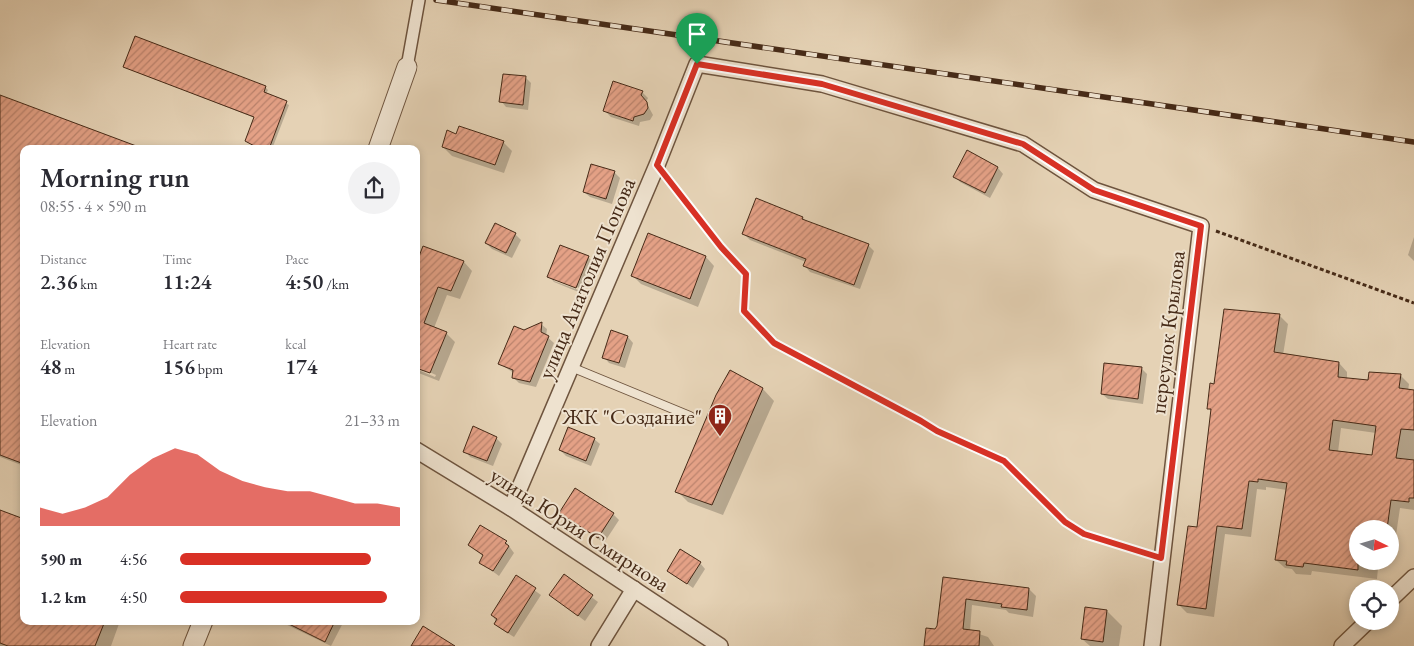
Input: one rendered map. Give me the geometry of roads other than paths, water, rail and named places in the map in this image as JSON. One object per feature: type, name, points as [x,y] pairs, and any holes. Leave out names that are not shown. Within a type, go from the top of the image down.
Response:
[{"type":"street","points":[[379,145],[407,67],[419,0]]},
{"type":"street","name":"улица Анатолия Попова","points":[[511,508],[657,165],[697,64]]},
{"type":"street","name":"переулок Крылова","points":[[697,64],[822,84],[1023,144],[1094,190],[1201,226],[1152,646]]},
{"type":"street","name":"улица Юрия Смирнова","points":[[420,452],[511,508],[720,646]]},
{"type":"street","points":[[1399,591],[1414,577]]},
{"type":"street","points":[[599,646],[634,589]]},
{"type":"street","points":[[193,646],[201,625]]},
{"type":"street","points":[[1342,646],[1359,630]]},
{"type":"lane","points":[[571,368],[690,416]]},
{"type":"railway","points":[[436,0],[1414,142]]},
{"type":"place","name":"ЖК \"Создание\"","points":[[720,437]]}]
